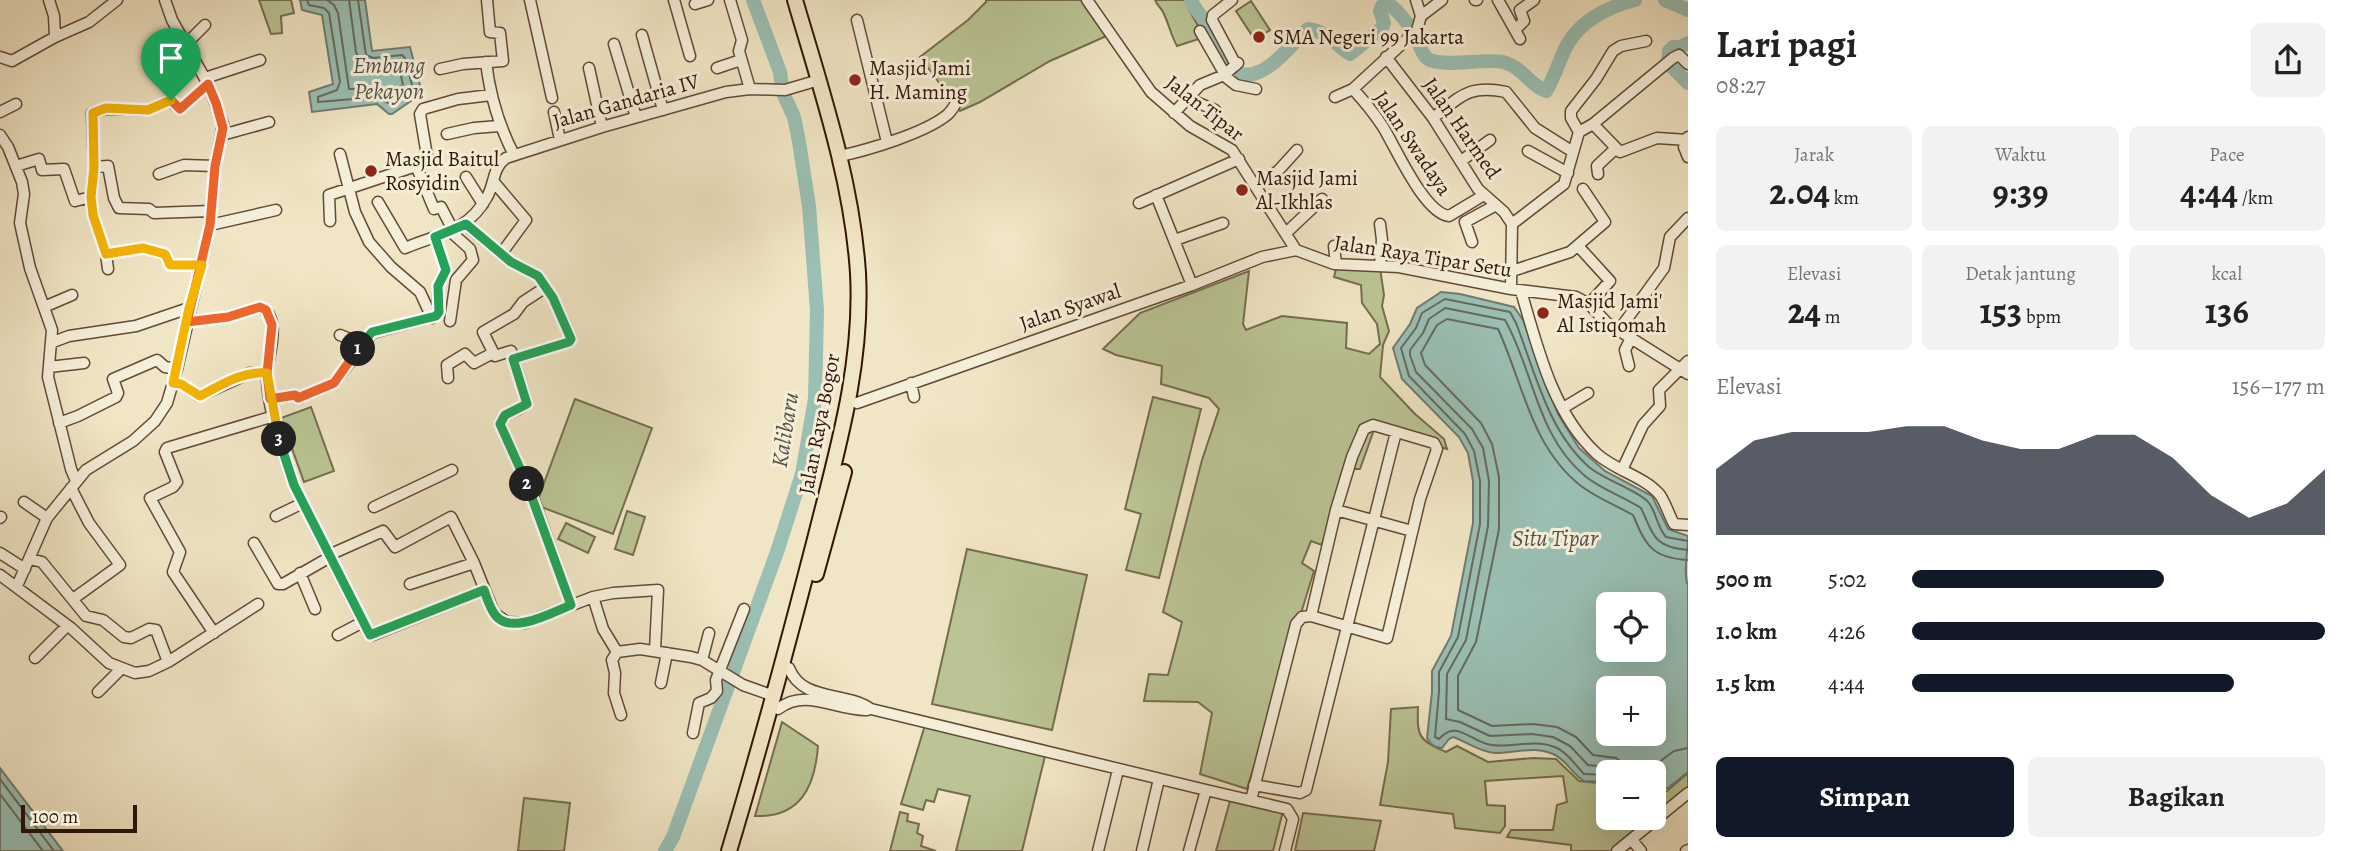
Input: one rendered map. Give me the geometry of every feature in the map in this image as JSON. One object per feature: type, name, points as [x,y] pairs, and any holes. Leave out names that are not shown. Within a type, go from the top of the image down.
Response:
[{"type":"highway","name":"Jalan Raya Bogor","points":[[786,667],[835,468],[854,370],[858,314],[858,274],[844,155],[795,0]]},
{"type":"highway","name":"Jalan Raya Bogor","points":[[729,851],[742,820],[844,470],[857,403],[865,339],[865,270],[858,210],[803,0]]},
{"type":"highway","name":"Jalan Raya Bogor","points":[[737,851],[742,820]]},
{"type":"street","points":[[48,0],[54,16],[55,37]]},
{"type":"street","points":[[0,57],[12,61],[89,22],[117,0]]},
{"type":"street","points":[[17,586],[47,518],[71,480],[98,460],[134,441],[155,421],[167,403],[177,369],[210,225],[215,166],[223,124],[207,81],[172,20],[165,0]]},
{"type":"street","points":[[440,69],[503,61],[500,33],[490,32],[487,0]]},
{"type":"street","points":[[530,0],[552,98]]},
{"type":"street","points":[[674,0],[690,56]]},
{"type":"street","points":[[695,4],[708,0]]},
{"type":"street","points":[[730,0],[742,40],[739,51],[750,89]]},
{"type":"street","name":"Jalan Tipar","points":[[1087,0],[1151,92],[1190,126],[1220,142],[1239,159],[1296,250]]},
{"type":"street","points":[[1232,0],[1213,15],[1212,20],[1236,85],[1256,89]]},
{"type":"street","points":[[1416,0],[1421,16]]},
{"type":"street","points":[[1386,57],[1413,34],[1421,16],[1442,0]]},
{"type":"street","points":[[1498,0],[1517,35],[1524,22],[1520,10],[1534,0]]},
{"type":"street","points":[[857,20],[887,142]]},
{"type":"street","points":[[186,44],[205,25]]},
{"type":"street","points":[[1200,31],[1231,69]]},
{"type":"street","points":[[642,35],[663,110]]},
{"type":"street","points":[[1579,132],[1570,116],[1571,111],[1597,79],[1613,51],[1621,46],[1646,41]]},
{"type":"street","points":[[614,44],[636,117]]},
{"type":"street","points":[[1688,64],[1679,55],[1666,63],[1593,124],[1579,132],[1562,187],[1512,225],[1511,271],[1549,376],[1563,408],[1584,441],[1599,456],[1658,493],[1674,524],[1688,525]]},
{"type":"street","name":"Jalan Swadaya","points":[[1386,57],[1353,89],[1379,121],[1435,211],[1449,216],[1484,195]]},
{"type":"street","name":"Jalan Harmed","points":[[1386,57],[1433,118],[1484,195],[1504,212],[1512,225]]},
{"type":"street","points":[[108,269],[93,215],[93,112],[106,108],[148,110],[169,100],[180,109],[207,81],[260,60]]},
{"type":"street","points":[[717,68],[741,60]]},
{"type":"street","points":[[378,202],[405,248],[466,224],[483,204],[499,164],[514,155],[499,126],[486,62]]},
{"type":"street","points":[[589,68],[602,127]]},
{"type":"street","points":[[1174,113],[1200,85],[1231,69]]},
{"type":"street","name":"Jalan Gandaria IV","points":[[514,155],[726,92],[750,89],[780,90],[819,80]]},
{"type":"street","points":[[1335,97],[1353,89]]},
{"type":"street","points":[[1433,118],[1469,91],[1488,89],[1506,92],[1535,128],[1573,152]]},
{"type":"street","points":[[330,221],[330,195],[428,162],[420,114],[423,109],[458,99],[491,95]]},
{"type":"street","points":[[844,155],[887,142],[944,117],[960,97]]},
{"type":"street","points":[[1187,98],[1215,110]]},
{"type":"street","points":[[0,113],[16,104]]},
{"type":"street","points":[[554,112],[560,140]]},
{"type":"street","points":[[222,135],[269,122]]},
{"type":"street","points":[[1593,124],[1615,149],[1623,153],[1657,138],[1688,139],[1684,152],[1688,157]]},
{"type":"street","points":[[447,134],[499,126]]},
{"type":"street","points":[[0,135],[16,166],[24,194],[20,215],[24,246],[52,330],[48,377],[71,480],[89,523],[120,562],[119,567],[73,599]]},
{"type":"street","points":[[1461,161],[1490,140]]},
{"type":"street","points":[[1598,174],[1597,166],[1615,149]]},
{"type":"street","points":[[1256,187],[1278,171],[1297,150]]},
{"type":"street","points":[[1528,150],[1568,173]]},
{"type":"street","points":[[340,153],[355,212],[369,242],[391,267],[420,292],[432,318]]},
{"type":"street","points":[[16,166],[39,159],[42,170],[64,169],[75,201],[92,192]]},
{"type":"street","points":[[1139,203],[1239,159]]},
{"type":"street","points":[[159,174],[184,165],[215,166]]},
{"type":"street","points":[[94,167],[108,166],[118,207],[149,209],[154,213],[211,211]]},
{"type":"street","points":[[416,168],[434,209],[441,207],[452,231],[470,249],[473,260],[456,280],[450,321]]},
{"type":"street","points":[[466,177],[483,204]]},
{"type":"street","points":[[494,181],[527,220],[501,254]]},
{"type":"street","points":[[1511,271],[1558,257],[1579,247],[1605,222],[1583,189]]},
{"type":"street","points":[[1156,195],[1192,285]]},
{"type":"street","points":[[1286,233],[1322,199]]},
{"type":"street","points":[[1472,242],[1465,222],[1496,205]]},
{"type":"street","points":[[210,225],[276,210]]},
{"type":"street","points":[[1619,330],[1664,268],[1670,237],[1688,218]]},
{"type":"street","points":[[1175,240],[1223,223]]},
{"type":"street","points":[[466,224],[511,262],[534,273],[553,298],[571,338],[569,342],[557,347],[513,359]]},
{"type":"street","points":[[1380,224],[1380,266]]},
{"type":"street","points":[[274,399],[295,395],[298,398],[334,383],[372,332],[432,318],[439,312],[438,286],[446,270],[435,237]]},
{"type":"street","points":[[1334,246],[1336,264]]},
{"type":"street","points":[[1579,247],[1610,281],[1589,304]]},
{"type":"street","points":[[106,254],[143,248],[165,254],[170,265],[202,265]]},
{"type":"street","name":"Jalan Syawal","points":[[857,403],[1192,285],[1262,257],[1296,250]]},
{"type":"street","name":"Jalan Raya Tipar Setu","points":[[1296,250],[1336,264],[1409,269],[1516,290],[1565,295],[1589,304],[1602,318],[1685,372]]},
{"type":"street","points":[[1351,252],[1354,265]]},
{"type":"street","points":[[546,287],[523,302],[514,314],[483,330],[496,356],[511,350],[527,401],[524,407],[502,417],[500,424],[532,495],[571,605]]},
{"type":"street","points":[[44,307],[72,295]]},
{"type":"street","points":[[53,342],[69,336],[136,327],[189,308]]},
{"type":"street","points":[[187,322],[264,309],[272,325],[267,373],[274,399],[274,416],[288,469],[369,634],[373,635],[484,590]]},
{"type":"street","points":[[340,335],[362,344]]},
{"type":"street","points":[[1629,366],[1625,350],[1631,338]]},
{"type":"street","points":[[448,377],[447,365],[465,354],[474,363],[493,353]]},
{"type":"street","points":[[60,422],[116,397],[118,393],[114,378],[157,360],[165,367],[177,369]]},
{"type":"street","points":[[1622,470],[1643,425],[1660,406],[1659,390],[1685,372],[1688,361]]},
{"type":"street","points":[[49,368],[84,363]]},
{"type":"street","points":[[173,383],[181,384],[200,396],[240,376],[252,372],[267,373]]},
{"type":"street","points":[[911,383],[914,397]]},
{"type":"street","points":[[1563,408],[1588,393]]},
{"type":"street","points":[[214,634],[173,572],[180,552],[150,496],[173,487],[177,482],[164,451],[168,447],[274,416]]},
{"type":"street","points":[[1251,800],[1296,624],[1302,617],[1311,616],[1387,638],[1412,531],[1437,447],[1434,443],[1373,425],[1364,429],[1352,457],[1336,510],[1311,616]]},
{"type":"street","points":[[1254,785],[1300,793],[1306,790],[1396,432]]},
{"type":"street","points":[[373,507],[452,470]]},
{"type":"street","points":[[24,502],[47,518]]},
{"type":"street","points":[[276,516],[303,503]]},
{"type":"street","points":[[1336,510],[1412,531]]},
{"type":"street","points":[[254,543],[276,583],[283,584],[330,556],[383,531],[394,547],[449,517],[474,563],[494,613],[507,622],[525,623],[593,597],[658,590],[654,650]]},
{"type":"street","points":[[0,553],[27,564],[42,562],[86,616],[103,620],[124,637],[131,638],[154,629],[160,636],[168,662]]},
{"type":"street","points":[[410,584],[474,563]]},
{"type":"street","points":[[300,573],[315,609]]},
{"type":"street","points":[[0,575],[67,625],[106,660],[121,668],[142,673],[168,662],[258,604]]},
{"type":"street","points":[[593,597],[603,629],[617,652]]},
{"type":"street","points":[[693,733],[699,703],[716,694],[715,683],[723,674],[744,609]]},
{"type":"street","points":[[338,635],[363,622]]},
{"type":"street","points":[[35,658],[67,625]]},
{"type":"street","points":[[702,660],[709,633]]},
{"type":"street","points":[[617,652],[654,650],[702,660],[743,685],[774,709],[808,694]]},
{"type":"street","points":[[617,652],[612,660],[615,673],[613,684],[621,715]]},
{"type":"street","points":[[661,683],[667,653]]},
{"type":"street","points":[[786,667],[808,694],[849,708],[871,709],[1287,809],[1293,819],[1285,851]]},
{"type":"street","points":[[98,692],[121,668]]},
{"type":"street","points":[[1098,851],[1118,770]]},
{"type":"street","points":[[1142,851],[1160,779]]},
{"type":"street","points":[[1189,851],[1206,790]]},
{"type":"street","points":[[1617,851],[1688,793]]},
{"type":"street","points":[[1632,840],[1641,851]]},
{"type":"green space","points":[[259,0],[291,0],[294,13],[281,16],[282,33],[271,34]]},
{"type":"green space","points":[[986,0],[1086,0],[1111,34],[1050,61],[960,111],[920,57],[968,20]]},
{"type":"green space","points":[[1155,0],[1186,0],[1191,15],[1205,37],[1177,46]]},
{"type":"green space","points":[[1251,1],[1270,30],[1255,40],[1236,11]]},
{"type":"green space","points":[[1337,265],[1380,268],[1384,295],[1382,306],[1389,331],[1383,345],[1380,377],[1414,413],[1444,439],[1447,449],[1375,427],[1360,469],[1344,469],[1322,545],[1311,541],[1302,563],[1314,571],[1247,789],[1200,774],[1212,713],[1198,702],[1144,701],[1149,674],[1168,675],[1182,622],[1163,612],[1202,460],[1219,409],[1209,398],[1161,384],[1162,366],[1116,355],[1103,349],[1140,313],[1249,271],[1243,324],[1246,330],[1282,316],[1347,323],[1346,348],[1369,354],[1380,344],[1377,324],[1362,303],[1361,285],[1334,277]]},
{"type":"green space","points":[[1153,397],[1201,409],[1159,578],[1126,570],[1141,514],[1125,509]]},
{"type":"green space","points":[[575,399],[652,428],[613,534],[536,505]]},
{"type":"green space","points":[[311,407],[334,471],[304,482],[281,418]]},
{"type":"green space","points":[[627,511],[645,517],[633,555],[615,549]]},
{"type":"green space","points":[[566,523],[595,537],[588,553],[558,539]]},
{"type":"green space","points":[[967,549],[1087,575],[1052,730],[932,704]]},
{"type":"green space","points":[[1418,707],[1421,736],[1446,752],[1457,746],[1488,762],[1556,759],[1579,781],[1596,783],[1596,830],[1638,830],[1612,851],[1571,851],[1571,845],[1507,837],[1511,830],[1553,830],[1557,805],[1567,802],[1563,776],[1485,781],[1487,805],[1505,806],[1505,826],[1500,833],[1455,828],[1453,814],[1380,805],[1388,762],[1391,709]]},
{"type":"green space","points":[[782,722],[818,746],[813,775],[809,787],[794,806],[783,812],[755,816]]},
{"type":"green space","points":[[925,725],[1045,756],[1022,851],[956,851],[970,796],[938,789],[934,802],[926,800],[923,810],[901,804]]},
{"type":"green space","points":[[1688,773],[1688,790],[1666,808],[1666,791]]},
{"type":"green space","points":[[524,798],[570,803],[564,851],[518,851]]},
{"type":"green space","points":[[1230,801],[1283,811],[1273,851],[1216,851]]},
{"type":"green space","points":[[900,812],[908,814],[907,821],[919,824],[917,833],[923,836],[921,846],[936,851],[890,851]]},
{"type":"green space","points":[[1303,813],[1381,821],[1374,851],[1295,851]]},
{"type":"water","name":"Embung Pekayon","points":[[300,0],[365,0],[372,51],[410,47],[421,89],[418,96],[392,114],[377,104],[312,112],[309,92],[333,84],[322,15],[302,10]]},
{"type":"water","name":"Situ Tipar","points":[[1441,292],[1514,307],[1523,320],[1558,414],[1579,448],[1605,471],[1652,496],[1668,529],[1688,536],[1688,772],[1668,788],[1666,760],[1596,760],[1596,782],[1584,781],[1559,758],[1548,752],[1533,750],[1495,753],[1453,737],[1439,748],[1427,738],[1432,671],[1451,636],[1473,523],[1473,481],[1468,453],[1459,437],[1402,379],[1393,348],[1410,324],[1417,308]]},
{"type":"water","points":[[0,768],[63,851],[0,851]]},
{"type":"waterway","name":"Kalibaru","points":[[665,851],[673,837],[777,552],[802,474],[815,399],[817,310],[809,206],[794,117],[783,93],[780,72],[753,0]]},
{"type":"waterway","points":[[1191,0],[1210,27],[1222,57],[1233,70],[1244,74],[1256,73],[1279,59],[1308,29],[1325,35],[1350,54],[1382,28],[1384,23],[1380,11],[1387,3],[1406,22],[1428,59],[1443,63],[1503,62],[1516,68],[1546,91],[1567,45],[1580,28],[1596,15],[1635,0]]},
{"type":"waterway","points":[[1665,0],[1688,10]]},
{"type":"waterway","points":[[1688,43],[1673,47],[1669,51],[1668,63],[1688,83]]},
{"type":"place","name":"SMA Negeri 99 Jakarta","points":[[1259,37]]},
{"type":"place","name":"Masjid Jami H. Maming","points":[[855,80]]},
{"type":"place","name":"Masjid Baitul Rosyidin","points":[[371,171]]},
{"type":"place","name":"Masjid Jami Al-Ikhlas","points":[[1242,190]]},
{"type":"place","name":"Masjid Jami' Al Istiqomah","points":[[1543,313]]},
{"type":"route","points":[[171,100],[148,110],[106,108],[92,114],[94,167],[91,197],[93,215],[106,254],[143,248],[165,254],[170,265],[202,265],[189,308],[173,383],[181,384],[200,396],[240,376],[252,372],[267,373],[268,381],[270,399],[279,437],[294,485],[369,634],[373,635],[484,590],[497,617],[515,624],[525,623],[571,605],[532,495],[500,424],[502,417],[527,404],[513,359],[544,351],[571,339],[553,298],[538,276],[511,262],[466,224],[435,237],[446,270],[439,281],[439,312],[436,316],[372,332],[334,383],[298,398],[295,395],[270,399],[267,373],[272,321],[266,310],[260,307],[228,317],[187,322],[202,265],[210,225],[215,166],[223,124],[208,84],[180,109],[171,100]]}]
